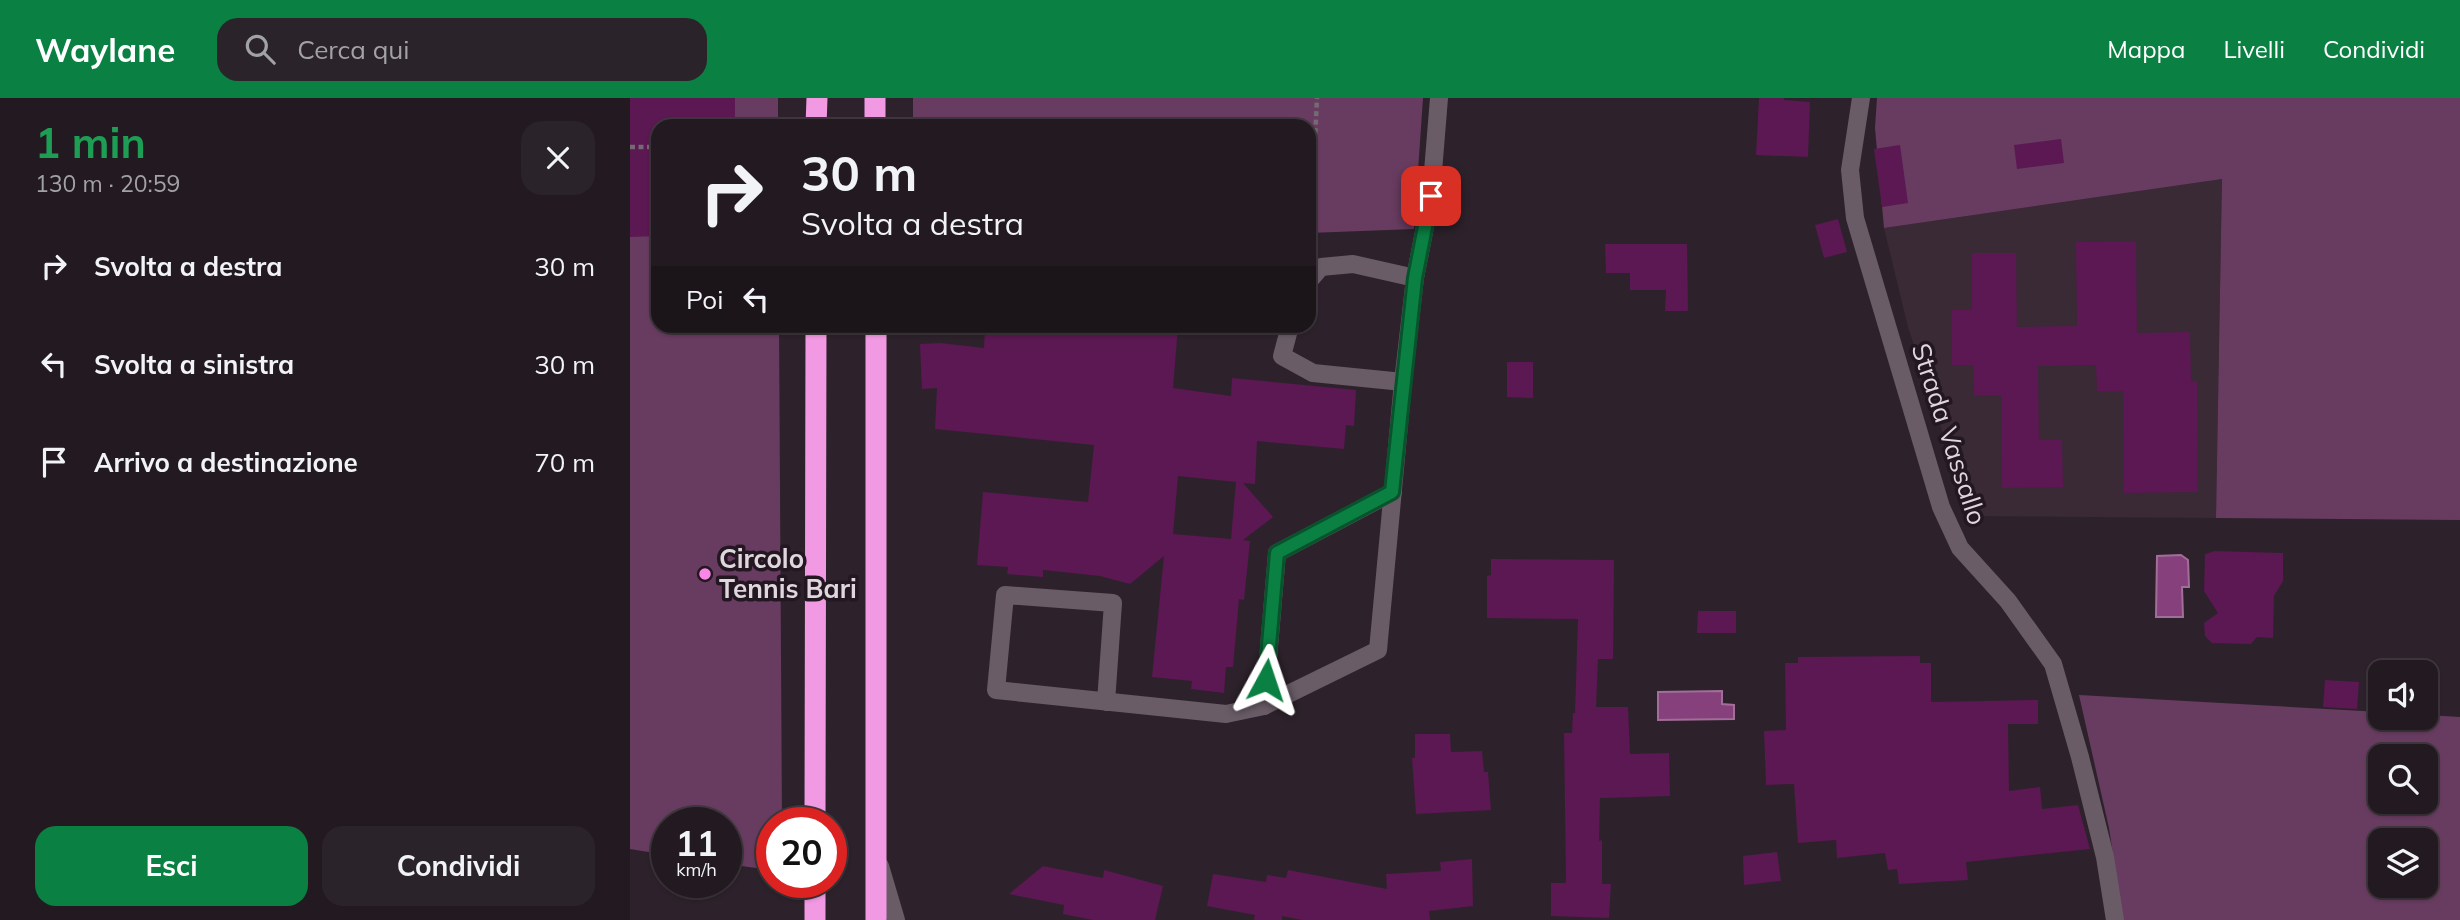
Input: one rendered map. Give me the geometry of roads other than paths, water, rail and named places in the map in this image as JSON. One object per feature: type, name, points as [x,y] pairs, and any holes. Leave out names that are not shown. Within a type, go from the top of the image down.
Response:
[{"type":"highway","points":[[817,98],[817,119]]},
{"type":"highway","points":[[875,98],[875,119]]},
{"type":"highway","points":[[816,333],[816,807]]},
{"type":"highway","points":[[876,333],[876,920]]},
{"type":"highway","points":[[815,898],[815,920]]},
{"type":"street","points":[[1106,702],[1113,603],[1006,594],[996,690],[1106,702],[1226,715],[1264,706],[1378,650],[1403,382],[1415,278],[1431,196],[1438,98]]},
{"type":"street","name":"Strada Vassallo","points":[[1861,98],[1850,170],[1854,218],[1941,507],[1960,548],[2007,601],[2053,664],[2105,857],[2115,920]]},
{"type":"street","points":[[1316,273],[1321,267],[1353,264],[1415,278]]},
{"type":"street","points":[[1288,333],[1282,356],[1313,373],[1403,382]]},
{"type":"street","points":[[1264,706],[1277,553],[1392,492]]},
{"type":"street","points":[[876,853],[896,920]]},
{"type":"place","name":"Circolo Tennis Bari","points":[[705,574]]}]
